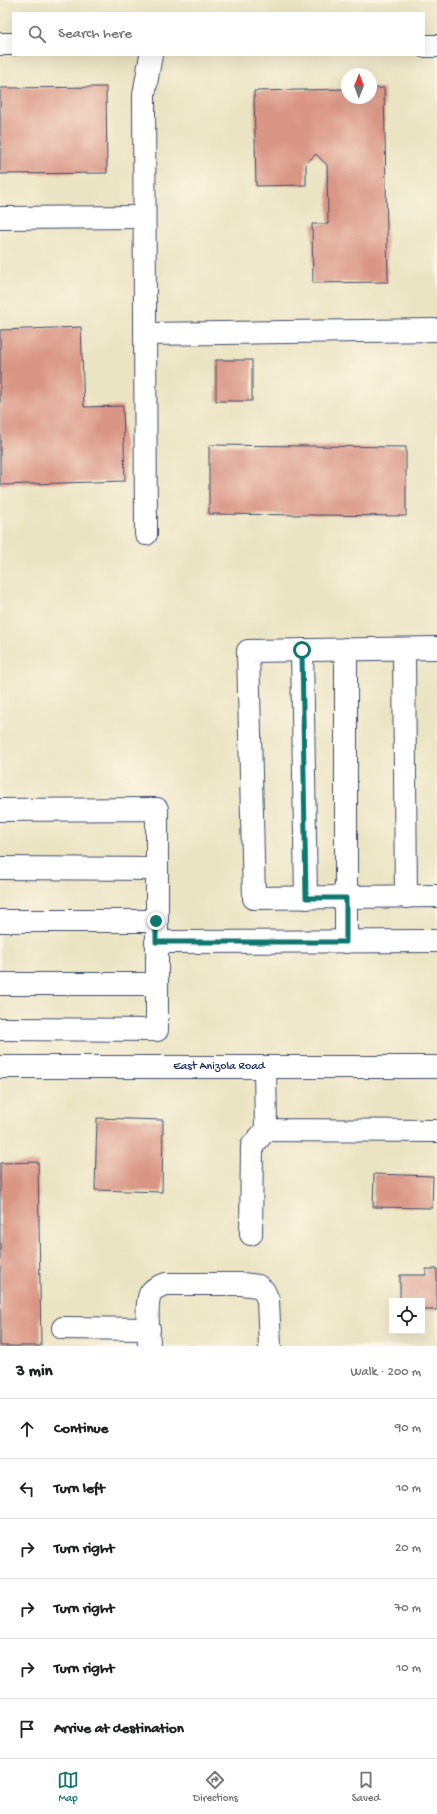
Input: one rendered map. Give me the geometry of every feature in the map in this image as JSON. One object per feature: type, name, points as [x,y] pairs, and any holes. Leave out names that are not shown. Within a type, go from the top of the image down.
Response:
[{"type":"street","points":[[0,44],[12,44]]},
{"type":"street","points":[[425,46],[437,46]]},
{"type":"street","points":[[146,534],[144,95],[151,56]]},
{"type":"street","points":[[0,218],[144,217]]},
{"type":"street","points":[[145,334],[437,330]]},
{"type":"street","points":[[437,648],[248,651],[254,898],[437,896]]},
{"type":"street","points":[[346,649],[346,942]]},
{"type":"street","points":[[404,649],[406,897]]},
{"type":"street","points":[[302,650],[306,898]]},
{"type":"street","points":[[0,810],[157,809],[157,1030],[0,1029]]},
{"type":"street","points":[[0,868],[156,869]]},
{"type":"street","points":[[0,922],[346,942],[437,941]]},
{"type":"street","points":[[0,984],[156,984]]},
{"type":"street","name":"East Anizola Road","points":[[0,1067],[437,1067]]},
{"type":"street","points":[[251,1234],[252,1146],[266,1130],[265,1067]]},
{"type":"street","points":[[266,1130],[437,1131]]},
{"type":"street","points":[[63,1328],[149,1338],[148,1308],[150,1294],[157,1287],[166,1284],[242,1284],[258,1286],[264,1291],[268,1300],[270,1346]]},
{"type":"building","points":[[106,87],[107,173],[0,174],[0,88]]},
{"type":"building","points":[[377,88],[384,88],[388,282],[313,283],[312,224],[328,224],[327,165],[316,154],[306,163],[306,185],[256,186],[254,91],[341,89],[341,104],[377,104]]},
{"type":"building","points":[[81,327],[84,407],[123,406],[125,481],[0,485],[0,330]]},
{"type":"building","points":[[216,360],[252,360],[252,401],[216,401]]},
{"type":"building","points":[[209,445],[406,447],[406,516],[209,514]]},
{"type":"building","points":[[97,1118],[163,1120],[162,1192],[95,1190]]},
{"type":"building","points":[[38,1162],[41,1346],[0,1346],[0,1163]]},
{"type":"building","points":[[374,1174],[433,1176],[432,1208],[373,1207]]},
{"type":"building","points":[[426,1269],[437,1269],[437,1310],[425,1310],[425,1298],[400,1298],[400,1275],[426,1275]]},
{"type":"route","points":[[156,921],[156,942],[346,942],[346,898],[306,898],[302,650]]}]
